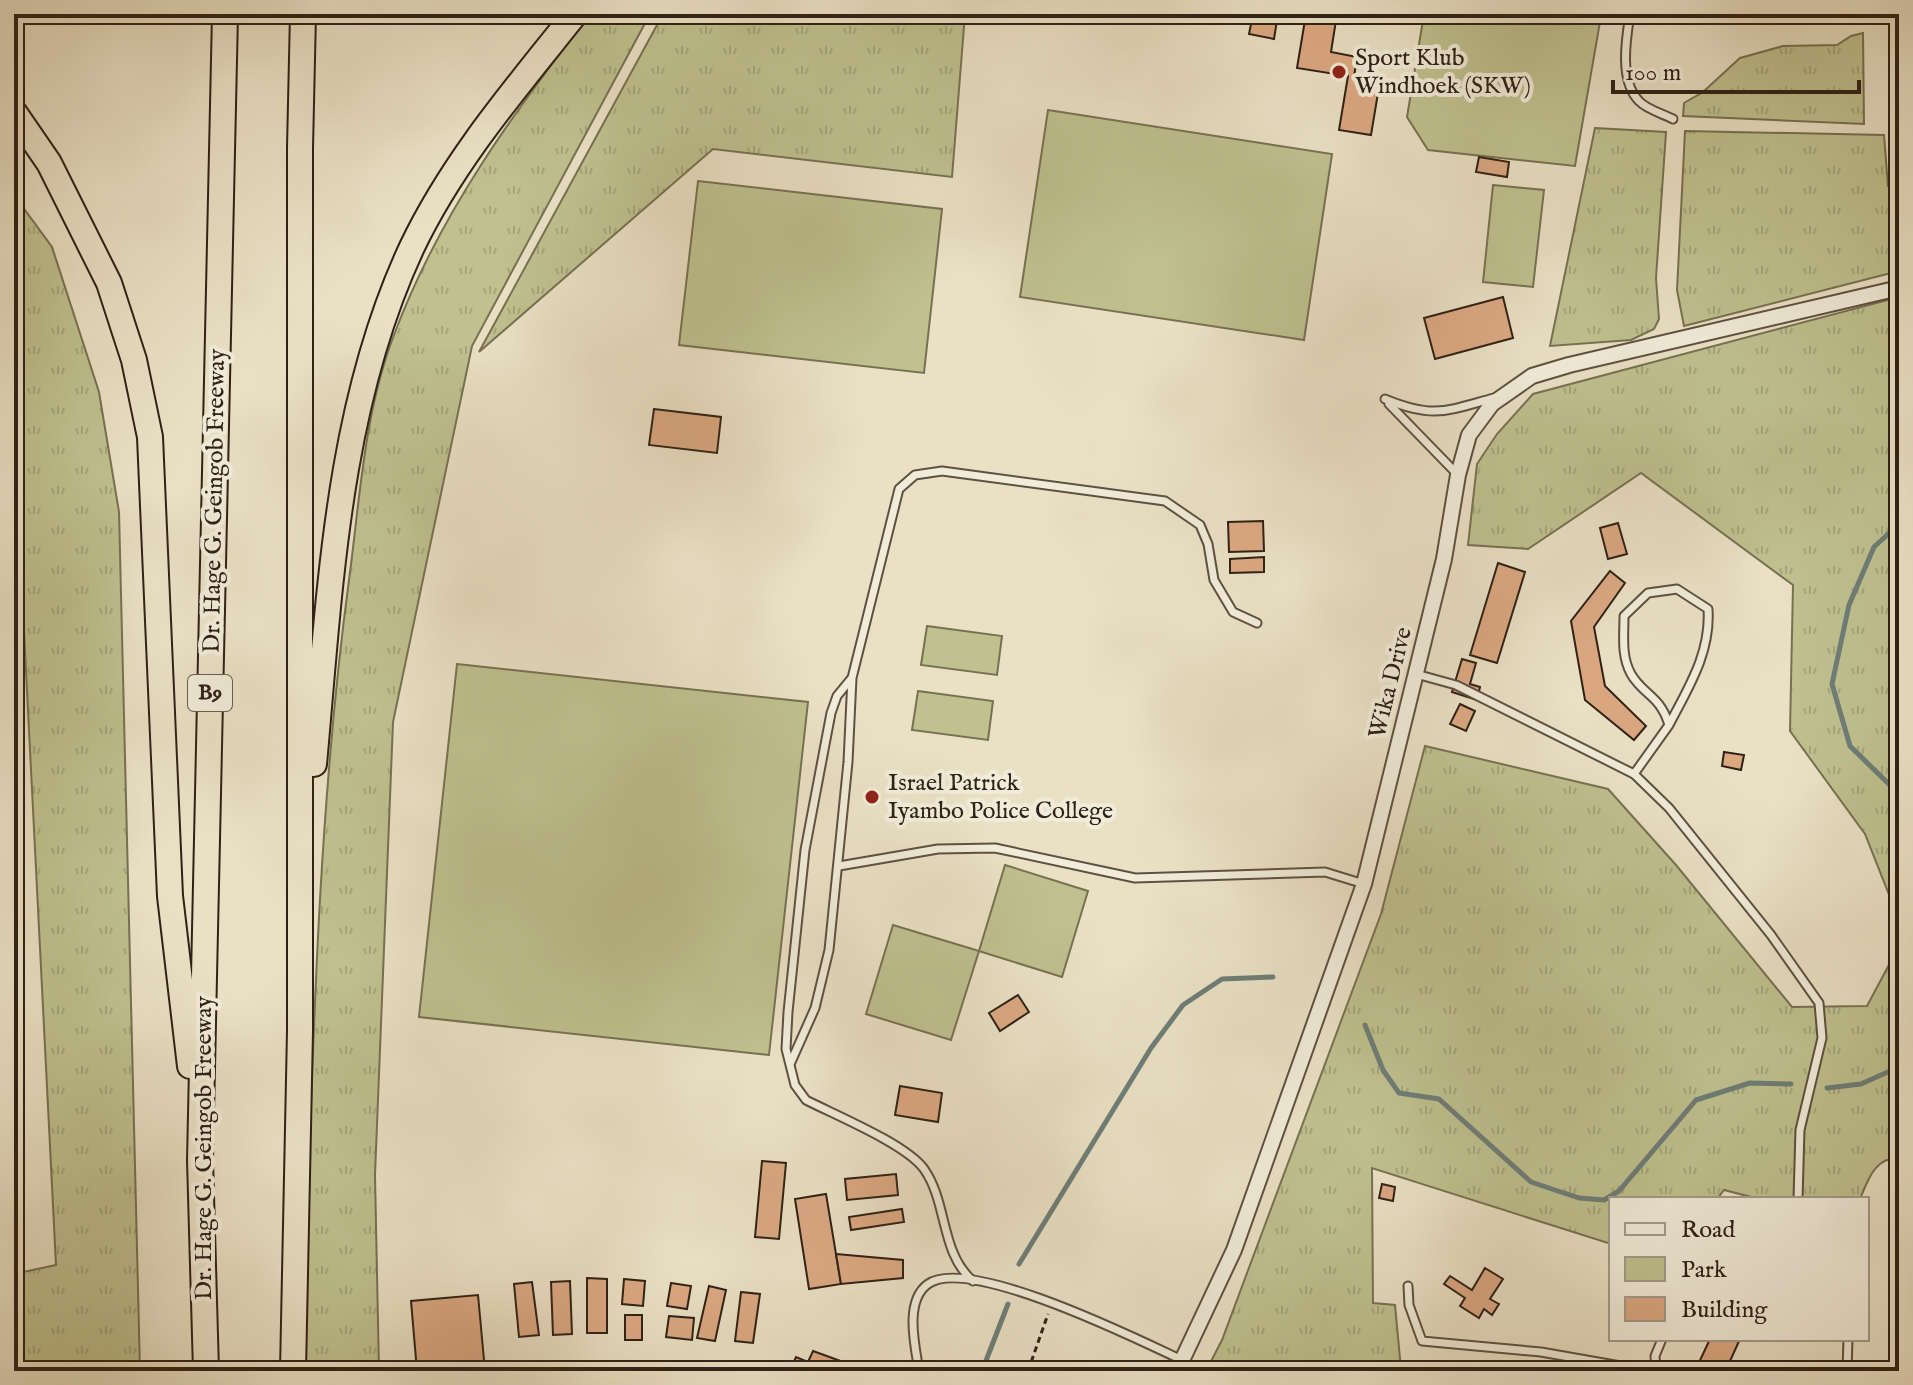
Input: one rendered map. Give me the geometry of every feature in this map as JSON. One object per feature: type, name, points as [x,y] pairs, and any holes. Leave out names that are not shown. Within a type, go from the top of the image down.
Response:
[{"type":"highway","name":"Dr. Hage G. Geingob Freeway","points":[[206,1371],[200,1160],[225,14]]},
{"type":"highway","points":[[293,1371],[300,916],[300,148],[303,14]]},
{"type":"highway","points":[[300,916],[332,563],[353,436],[382,322],[413,247],[468,150],[575,14]]},
{"type":"highway","points":[[14,112],[49,163],[109,283],[134,360],[150,437],[156,502],[170,896],[200,1160]]},
{"type":"street","name":"Wika Drive","points":[[1180,1366],[1234,1250],[1364,884],[1444,559],[1458,475],[1475,426],[1492,404],[1532,376],[1899,288]]},
{"type":"lane","points":[[1630,14],[1626,40],[1630,88],[1640,103],[1673,119]]},
{"type":"lane","points":[[1458,475],[1385,399],[1416,412],[1433,414],[1506,394]]},
{"type":"lane","points":[[791,1062],[815,1008],[829,950],[839,866],[852,678],[899,489],[915,475],[928,471],[1037,481],[1087,493],[1165,501],[1200,525],[1208,544],[1214,580],[1233,612],[1257,623]]},
{"type":"lane","points":[[1634,774],[1669,725],[1704,654],[1709,628],[1708,609],[1677,589],[1648,593],[1624,616],[1623,652],[1631,676],[1664,708],[1669,725]]},
{"type":"lane","points":[[1416,674],[1456,685],[1634,774],[1669,808],[1771,935],[1819,1003],[1822,1038],[1800,1130],[1798,1197]]},
{"type":"lane","points":[[852,678],[837,696],[831,713],[805,850],[786,1049],[795,1085],[806,1100],[909,1153],[924,1169],[935,1190],[958,1268],[973,1281]]},
{"type":"lane","points":[[839,866],[938,849],[995,848],[1135,878],[1325,872],[1364,884]]},
{"type":"lane","points":[[919,1371],[913,1338],[915,1302],[926,1285],[937,1279],[973,1281],[1053,1301],[1180,1366]]},
{"type":"lane","points":[[1408,1286],[1409,1305],[1422,1341],[1541,1352],[1649,1371]]},
{"type":"lane","points":[[1656,1371],[1655,1356],[1661,1341]]},
{"type":"lane","points":[[1847,1371],[1848,1341]]},
{"type":"path","points":[[1028,1371],[1053,1301]]},
{"type":"green space","points":[[591,14],[650,14],[472,346],[393,722],[375,1175],[379,1371],[302,1371],[316,975],[328,777],[337,678],[369,425],[394,335],[432,249],[506,128]]},
{"type":"green space","points":[[663,14],[965,14],[952,177],[713,149],[479,352]]},
{"type":"green space","points":[[1424,14],[1601,16],[1575,166],[1428,150],[1407,117]]},
{"type":"green space","points":[[1863,33],[1864,124],[1683,116],[1684,103],[1703,92],[1740,58],[1783,46],[1837,45]]},
{"type":"green space","points":[[1048,110],[1332,154],[1304,340],[1020,297]]},
{"type":"green space","points":[[1595,128],[1666,132],[1656,278],[1659,319],[1654,329],[1631,340],[1550,346]]},
{"type":"green space","points":[[1685,131],[1884,135],[1888,186],[1899,185],[1899,271],[1684,326],[1677,290]]},
{"type":"green space","points":[[698,181],[942,209],[924,373],[679,345]]},
{"type":"green space","points":[[1493,185],[1544,190],[1533,287],[1483,282]]},
{"type":"green space","points":[[14,195],[52,247],[99,392],[119,512],[140,1371],[14,1371],[14,1274],[56,1265],[19,532],[14,520]]},
{"type":"green space","points":[[1899,297],[1899,920],[1865,834],[1790,731],[1793,585],[1641,473],[1528,549],[1468,545],[1477,464],[1497,434],[1533,394]]},
{"type":"green space","points":[[927,626],[1002,636],[997,675],[921,665]]},
{"type":"green space","points":[[457,664],[808,702],[769,1055],[419,1017]]},
{"type":"green space","points":[[918,691],[993,701],[988,740],[912,730]]},
{"type":"green space","points":[[1425,746],[1608,789],[1676,865],[1792,1007],[1867,1006],[1899,946],[1899,1158],[1884,1161],[1878,1166],[1861,1197],[1751,1197],[1724,1190],[1719,1197],[1609,1197],[1609,1243],[1372,1168],[1373,1303],[1395,1305],[1401,1369],[1413,1371],[1206,1371],[1222,1340],[1381,914]]},
{"type":"green space","points":[[1005,865],[1088,891],[1062,977],[979,951]]},
{"type":"green space","points":[[893,925],[979,951],[951,1040],[866,1014]]},
{"type":"building","points":[[1253,14],[1278,14],[1274,39],[1249,34]]},
{"type":"building","name":"Sport Klub Windhoek (SKW)","points":[[1306,14],[1337,14],[1331,52],[1357,57],[1354,77],[1380,81],[1371,135],[1339,130],[1348,76],[1297,68]]},
{"type":"building","points":[[1479,157],[1509,162],[1507,177],[1476,172]]},
{"type":"building","points":[[1503,297],[1513,338],[1435,359],[1424,318]]},
{"type":"building","points":[[654,409],[721,417],[717,453],[649,445]]},
{"type":"building","points":[[1263,521],[1264,551],[1229,552],[1228,522]]},
{"type":"building","points":[[1618,523],[1627,554],[1608,559],[1600,528]]},
{"type":"building","points":[[1264,557],[1264,572],[1230,573],[1230,559]]},
{"type":"building","points":[[1498,563],[1525,572],[1497,663],[1470,655]]},
{"type":"building","points":[[1610,571],[1625,583],[1594,627],[1605,686],[1646,726],[1634,740],[1585,700],[1571,621]]},
{"type":"building","points":[[1462,659],[1476,663],[1470,684],[1480,687],[1477,700],[1452,692]]},
{"type":"building","points":[[1460,704],[1475,711],[1466,731],[1450,724]]},
{"type":"building","points":[[1724,752],[1744,755],[1741,770],[1722,766]]},
{"type":"building","points":[[1018,995],[1029,1012],[1000,1031],[989,1013]]},
{"type":"building","points":[[900,1086],[942,1093],[938,1122],[895,1115]]},
{"type":"building","points":[[762,1161],[786,1163],[779,1239],[755,1237]]},
{"type":"building","points":[[896,1174],[898,1195],[847,1200],[845,1179]]},
{"type":"building","points":[[1382,1184],[1395,1187],[1393,1201],[1379,1198]]},
{"type":"building","points":[[826,1194],[841,1284],[809,1289],[795,1199]]},
{"type":"building","points":[[902,1209],[904,1222],[851,1230],[849,1217]]},
{"type":"building","points":[[836,1254],[903,1260],[903,1278],[841,1284]]},
{"type":"building","points":[[1485,1268],[1503,1279],[1490,1299],[1499,1304],[1492,1315],[1484,1309],[1479,1318],[1460,1306],[1465,1298],[1444,1284],[1450,1276],[1472,1290]]},
{"type":"building","points":[[587,1278],[607,1279],[607,1333],[587,1333]]},
{"type":"building","points":[[624,1279],[645,1281],[643,1306],[622,1304]]},
{"type":"building","points":[[570,1281],[572,1334],[553,1335],[551,1282]]},
{"type":"building","points":[[532,1282],[539,1335],[519,1337],[514,1284]]},
{"type":"building","points":[[671,1283],[691,1286],[687,1309],[667,1306]]},
{"type":"building","points":[[709,1286],[726,1290],[715,1341],[697,1338]]},
{"type":"building","points":[[741,1292],[760,1294],[753,1343],[735,1341]]},
{"type":"building","points":[[478,1295],[485,1371],[417,1371],[411,1301]]},
{"type":"building","points":[[625,1315],[642,1315],[642,1340],[625,1340]]},
{"type":"building","points":[[669,1316],[694,1318],[692,1340],[666,1337]]},
{"type":"building","points":[[1709,1341],[1739,1341],[1730,1361],[1751,1371],[1695,1371]]},
{"type":"building","points":[[813,1351],[868,1371],[790,1371],[796,1357],[808,1362]]},
{"type":"waterway","points":[[1899,524],[1874,547],[1849,605],[1832,684],[1850,746],[1899,794]]},
{"type":"waterway","points":[[1019,1264],[1151,1048],[1183,1005],[1222,979],[1273,977]]},
{"type":"waterway","points":[[1365,1025],[1383,1070],[1399,1093],[1439,1099],[1531,1182],[1579,1198],[1604,1200],[1619,1191],[1696,1100],[1750,1083],[1791,1084]]},
{"type":"waterway","points":[[1827,1088],[1861,1084],[1899,1067]]},
{"type":"waterway","points":[[982,1371],[1008,1304]]},
{"type":"place","name":"Sport Klub Windhoek (SKW)","points":[[1339,72]]},
{"type":"place","name":"Israel Patrick Iyambo Police College","points":[[872,797]]}]
